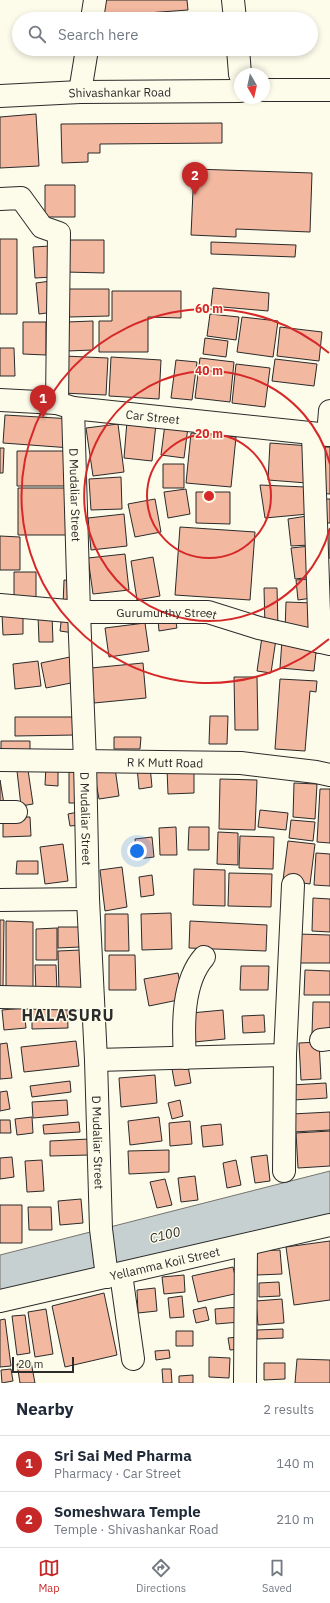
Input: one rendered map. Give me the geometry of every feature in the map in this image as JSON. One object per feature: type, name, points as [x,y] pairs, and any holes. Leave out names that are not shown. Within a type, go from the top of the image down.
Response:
[{"type":"street","points":[[93,12],[95,0]]},
{"type":"street","points":[[233,0],[234,12]]},
{"type":"street","points":[[80,92],[86,56]]},
{"type":"street","points":[[239,56],[240,68]]},
{"type":"street","points":[[270,90],[330,90]]},
{"type":"street","name":"Shivashankar Road","points":[[0,96],[80,92],[234,91]]},
{"type":"street","name":"D Mudaliar Street","points":[[0,199],[21,198],[42,227],[59,233],[65,406],[79,612],[85,761],[88,899],[96,1060],[101,1229],[133,1359]]},
{"type":"street","name":"Car Street","points":[[0,400],[324,435]]},
{"type":"street","points":[[325,643],[324,435],[330,411]]},
{"type":"street","name":"Gurumurthy Street","points":[[0,605],[79,612],[208,612],[259,628],[325,643]]},
{"type":"street","name":"R K Mutt Road","points":[[0,760],[241,763],[330,775]]},
{"type":"street","points":[[284,1171],[285,1055],[293,885]]},
{"type":"street","points":[[0,900],[88,899]]},
{"type":"street","points":[[185,1058],[183,1026],[188,993],[194,970],[204,957]]},
{"type":"street","points":[[0,997],[92,999]]},
{"type":"street","points":[[96,1060],[285,1055]]},
{"type":"street","name":"Yellamma Koil Street","points":[[0,1301],[111,1272],[330,1225]]},
{"type":"street","points":[[245,1383],[246,1244]]},
{"type":"water","name":"C100","points":[[330,1171],[330,1214],[0,1290],[0,1255]]},
{"type":"building","points":[[102,0],[187,0],[188,10],[160,12],[103,12]]},
{"type":"building","points":[[36,114],[39,166],[0,168],[0,117]]},
{"type":"building","points":[[222,123],[222,143],[100,144],[100,153],[88,153],[88,162],[62,163],[61,124]]},
{"type":"building","points":[[194,169],[312,173],[310,232],[236,229],[236,237],[191,235]]},
{"type":"building","points":[[45,185],[75,185],[75,217],[45,217]]},
{"type":"building","points":[[0,239],[17,239],[17,314],[0,314]]},
{"type":"building","points":[[67,240],[104,240],[104,273],[66,272]]},
{"type":"building","points":[[211,242],[296,245],[295,257],[211,254]]},
{"type":"building","points":[[50,246],[53,277],[35,278],[33,247]]},
{"type":"building","points":[[51,281],[54,312],[39,314],[36,283]]},
{"type":"building","points":[[213,288],[269,293],[268,311],[211,306]]},
{"type":"building","points":[[69,289],[109,289],[109,316],[69,317]]},
{"type":"building","points":[[112,291],[181,291],[181,318],[148,317],[148,352],[99,352],[99,321],[112,321]]},
{"type":"building","points":[[210,314],[239,317],[236,340],[207,336]]},
{"type":"building","points":[[242,317],[278,321],[273,357],[237,352]]},
{"type":"building","points":[[93,321],[93,350],[67,351],[67,322]]},
{"type":"building","points":[[23,322],[46,322],[46,355],[23,354]]},
{"type":"building","points":[[280,327],[322,332],[319,361],[277,356]]},
{"type":"building","points":[[205,338],[228,341],[226,357],[203,354]]},
{"type":"building","points":[[0,348],[14,348],[15,376],[0,376]]},
{"type":"building","points":[[64,356],[108,358],[106,395],[62,393]]},
{"type":"building","points":[[111,357],[161,360],[159,399],[109,396]]},
{"type":"building","points":[[200,358],[234,362],[230,402],[195,398]]},
{"type":"building","points":[[275,359],[317,364],[314,386],[272,381]]},
{"type":"building","points":[[176,360],[197,362],[192,400],[171,398]]},
{"type":"building","points":[[236,364],[270,368],[265,407],[232,403]]},
{"type":"building","points":[[5,415],[73,419],[71,448],[3,443]]},
{"type":"building","points":[[127,421],[156,424],[152,461],[124,458]]},
{"type":"building","points":[[118,424],[124,472],[93,476],[86,428]]},
{"type":"building","points":[[165,424],[188,427],[184,458],[161,455]]},
{"type":"building","points":[[191,433],[236,437],[231,487],[186,483]]},
{"type":"building","points":[[270,443],[310,446],[307,483],[268,480]]},
{"type":"building","points":[[319,447],[330,447],[330,494],[317,493]]},
{"type":"building","points":[[0,448],[4,448],[3,473],[0,473]]},
{"type":"building","points":[[17,451],[72,451],[72,486],[17,486]]},
{"type":"building","points":[[163,464],[184,464],[184,488],[163,488]]},
{"type":"building","points":[[121,477],[122,509],[91,510],[89,479]]},
{"type":"building","points":[[260,485],[305,487],[308,514],[265,518]]},
{"type":"building","points":[[18,488],[71,488],[71,535],[18,535]]},
{"type":"building","points":[[186,489],[190,514],[168,518],[164,492]]},
{"type":"building","points":[[196,492],[230,492],[230,524],[196,523]]},
{"type":"building","points":[[155,499],[161,532],[135,537],[128,504]]},
{"type":"building","points":[[324,499],[330,499],[330,523],[323,523]]},
{"type":"building","points":[[124,514],[127,546],[91,550],[88,518]]},
{"type":"building","points":[[307,516],[309,545],[291,546],[288,519]]},
{"type":"building","points":[[180,527],[255,532],[250,600],[175,595]]},
{"type":"building","points":[[330,530],[330,558],[323,559],[320,531]]},
{"type":"building","points":[[0,536],[20,537],[20,570],[0,570]]},
{"type":"building","points":[[310,546],[313,577],[295,579],[291,548]]},
{"type":"building","points":[[125,554],[129,590],[93,594],[88,558]]},
{"type":"building","points":[[153,557],[160,596],[137,600],[131,561]]},
{"type":"building","points":[[14,572],[36,572],[36,605],[14,605]]},
{"type":"building","points":[[310,579],[312,598],[298,600],[296,580]]},
{"type":"building","points":[[64,580],[74,581],[74,606],[63,606]]},
{"type":"building","points":[[264,588],[277,588],[278,627],[265,627]]},
{"type":"building","points":[[286,602],[313,603],[312,631],[285,631]]},
{"type":"building","points":[[23,613],[23,634],[3,635],[2,614]]},
{"type":"building","points":[[62,614],[76,616],[74,633],[60,631]]},
{"type":"building","points":[[38,615],[52,615],[53,642],[39,642]]},
{"type":"building","points":[[175,617],[177,628],[159,631],[158,620]]},
{"type":"building","points":[[145,623],[149,651],[109,657],[105,628]]},
{"type":"building","points":[[262,637],[276,639],[271,673],[257,671]]},
{"type":"building","points":[[282,640],[317,643],[314,671],[280,668]]},
{"type":"building","points":[[70,657],[76,682],[46,688],[41,663]]},
{"type":"building","points":[[38,661],[41,686],[15,689],[13,664]]},
{"type":"building","points":[[143,663],[146,698],[94,703],[91,668]]},
{"type":"building","points":[[234,677],[257,677],[258,730],[235,730]]},
{"type":"building","points":[[280,679],[317,681],[316,692],[310,691],[305,751],[275,749]]},
{"type":"building","points":[[210,716],[228,716],[227,744],[209,744]]},
{"type":"building","points":[[15,717],[76,717],[76,735],[15,736]]},
{"type":"building","points":[[114,737],[141,737],[140,749],[114,749]]},
{"type":"building","points":[[1,741],[30,741],[30,751],[1,751]]},
{"type":"building","points":[[46,766],[58,767],[58,786],[45,785]]},
{"type":"building","points":[[150,766],[152,787],[139,789],[137,767]]},
{"type":"building","points":[[115,768],[119,796],[99,799],[94,771]]},
{"type":"building","points":[[194,768],[194,793],[168,794],[167,769]]},
{"type":"building","points":[[28,770],[33,804],[21,806],[17,771]]},
{"type":"building","points":[[69,771],[76,771],[76,803],[69,803]]},
{"type":"building","points":[[220,779],[257,780],[255,830],[219,829]]},
{"type":"building","points":[[0,780],[4,804],[0,805]]},
{"type":"building","points":[[294,783],[317,784],[315,819],[293,817]]},
{"type":"building","points":[[320,789],[330,789],[330,843],[317,842]]},
{"type":"building","points":[[260,810],[288,813],[286,830],[258,827]]},
{"type":"building","points":[[78,812],[80,825],[70,826],[68,814]]},
{"type":"building","points":[[3,817],[30,817],[31,836],[3,837]]},
{"type":"building","points":[[291,820],[315,822],[313,841],[289,838]]},
{"type":"building","points":[[176,827],[177,855],[160,855],[159,828]]},
{"type":"building","points":[[189,827],[209,827],[209,850],[188,850]]},
{"type":"building","points":[[218,832],[238,833],[238,865],[217,864]]},
{"type":"building","points":[[240,836],[274,837],[273,869],[239,868]]},
{"type":"building","points":[[152,837],[154,857],[137,859],[135,839]]},
{"type":"building","points":[[288,841],[315,844],[310,884],[283,880]]},
{"type":"building","points":[[63,844],[68,881],[45,884],[40,847]]},
{"type":"building","points":[[316,853],[330,854],[330,886],[314,885]]},
{"type":"building","points":[[17,861],[38,861],[38,874],[16,874]]},
{"type":"building","points":[[122,867],[127,907],[105,911],[100,870]]},
{"type":"building","points":[[194,869],[225,870],[225,906],[193,905]]},
{"type":"building","points":[[229,873],[272,874],[271,907],[228,906]]},
{"type":"building","points":[[152,875],[154,895],[141,897],[139,877]]},
{"type":"building","points":[[313,898],[330,899],[330,932],[312,931]]},
{"type":"building","points":[[171,913],[172,949],[142,950],[141,914]]},
{"type":"building","points":[[105,914],[128,914],[129,951],[105,951]]},
{"type":"building","points":[[0,920],[4,920],[3,988],[0,988]]},
{"type":"building","points":[[6,921],[33,922],[33,989],[6,989]]},
{"type":"building","points":[[190,921],[267,925],[266,951],[189,948]]},
{"type":"building","points":[[58,927],[80,927],[80,947],[58,948]]},
{"type":"building","points":[[57,928],[57,960],[36,960],[36,929]]},
{"type":"building","points":[[298,934],[330,935],[330,963],[297,963]]},
{"type":"building","points":[[81,950],[82,993],[59,993],[58,951]]},
{"type":"building","points":[[109,955],[135,955],[136,990],[109,990]]},
{"type":"building","points":[[35,965],[56,965],[57,992],[36,992]]},
{"type":"building","points":[[241,966],[269,966],[268,990],[240,990]]},
{"type":"building","points":[[305,970],[330,971],[330,995],[304,995]]},
{"type":"building","points":[[178,973],[183,999],[149,1006],[144,979]]},
{"type":"building","points":[[313,1002],[330,1002],[330,1034],[312,1034]]},
{"type":"building","points":[[67,1006],[68,1028],[32,1029],[32,1007]]},
{"type":"building","points":[[24,1008],[26,1028],[4,1030],[2,1010]]},
{"type":"building","points":[[223,1010],[225,1039],[194,1042],[191,1013]]},
{"type":"building","points":[[264,1015],[265,1032],[243,1033],[242,1016]]},
{"type":"building","points":[[76,1041],[79,1066],[24,1072],[21,1047]]},
{"type":"building","points":[[319,1042],[321,1079],[301,1080],[299,1043]]},
{"type":"building","points":[[7,1043],[12,1078],[0,1079],[0,1044]]},
{"type":"building","points":[[188,1066],[191,1083],[175,1086],[172,1069]]},
{"type":"building","points":[[155,1075],[157,1103],[121,1107],[119,1078]]},
{"type":"building","points":[[70,1081],[71,1092],[32,1097],[30,1086]]},
{"type":"building","points":[[326,1083],[327,1098],[293,1100],[292,1085]]},
{"type":"building","points":[[7,1091],[10,1109],[0,1111],[0,1092]]},
{"type":"building","points":[[67,1100],[68,1115],[33,1118],[32,1102]]},
{"type":"building","points":[[180,1100],[183,1116],[172,1119],[168,1103]]},
{"type":"building","points":[[330,1112],[330,1130],[293,1132],[292,1114]]},
{"type":"building","points":[[32,1117],[33,1133],[17,1135],[15,1119]]},
{"type":"building","points":[[159,1117],[162,1141],[130,1145],[128,1121]]},
{"type":"building","points":[[0,1120],[10,1120],[11,1133],[0,1133]]},
{"type":"building","points":[[190,1121],[192,1144],[170,1146],[169,1123]]},
{"type":"building","points":[[79,1122],[80,1132],[44,1134],[43,1125]]},
{"type":"building","points":[[221,1124],[223,1145],[203,1147],[201,1126]]},
{"type":"building","points":[[330,1131],[330,1166],[298,1168],[296,1133]]},
{"type":"building","points":[[89,1139],[89,1155],[50,1156],[50,1141]]},
{"type":"building","points":[[169,1150],[169,1172],[129,1174],[128,1151]]},
{"type":"building","points":[[267,1155],[270,1181],[255,1183],[251,1157]]},
{"type":"building","points":[[12,1157],[14,1177],[0,1179],[0,1158]]},
{"type":"building","points":[[42,1160],[44,1191],[27,1192],[25,1161]]},
{"type":"building","points":[[236,1160],[241,1185],[227,1188],[223,1163]]},
{"type":"building","points":[[195,1176],[198,1200],[181,1202],[178,1178]]},
{"type":"building","points":[[165,1179],[172,1205],[157,1208],[150,1182]]},
{"type":"building","points":[[81,1199],[83,1223],[60,1225],[58,1201]]},
{"type":"building","points":[[0,1205],[22,1205],[22,1243],[0,1243]]},
{"type":"building","points":[[28,1207],[51,1207],[52,1230],[29,1230]]},
{"type":"building","points":[[330,1241],[330,1300],[294,1305],[286,1247]]},
{"type":"building","points":[[280,1250],[282,1274],[257,1275],[256,1251]]},
{"type":"building","points":[[233,1267],[239,1293],[198,1302],[192,1276]]},
{"type":"building","points":[[184,1275],[185,1292],[164,1294],[162,1277]]},
{"type":"building","points":[[279,1282],[280,1296],[259,1297],[259,1283]]},
{"type":"building","points":[[155,1288],[157,1311],[138,1313],[137,1290]]},
{"type":"building","points":[[104,1293],[117,1355],[65,1367],[52,1306]]},
{"type":"building","points":[[182,1296],[184,1317],[170,1318],[168,1298]]},
{"type":"building","points":[[282,1299],[284,1323],[258,1325],[256,1301]]},
{"type":"building","points":[[206,1307],[209,1320],[196,1323],[193,1310]]},
{"type":"building","points":[[239,1307],[240,1322],[216,1324],[215,1309]]},
{"type":"building","points":[[46,1309],[53,1354],[35,1357],[28,1312]]},
{"type":"building","points":[[25,1315],[30,1353],[17,1355],[12,1316]]},
{"type":"building","points":[[5,1319],[11,1366],[0,1367],[0,1320]]},
{"type":"building","points":[[283,1329],[283,1338],[257,1339],[257,1330]]},
{"type":"building","points":[[176,1331],[193,1331],[193,1346],[176,1346]]},
{"type":"building","points":[[239,1337],[241,1349],[230,1350],[228,1338]]},
{"type":"building","points":[[169,1350],[170,1358],[156,1360],[155,1351]]},
{"type":"building","points":[[209,1357],[230,1358],[229,1378],[209,1377]]},
{"type":"building","points":[[297,1359],[330,1360],[330,1383],[295,1383]]},
{"type":"building","points":[[31,1362],[35,1383],[20,1383],[17,1364]]},
{"type":"building","points":[[264,1363],[285,1363],[285,1379],[264,1380]]},
{"type":"building","points":[[11,1369],[13,1381],[2,1383],[1,1370]]},
{"type":"building","points":[[162,1369],[171,1369],[172,1383],[163,1383]]},
{"type":"building","points":[[193,1375],[193,1383],[179,1383],[179,1376]]},
{"type":"place","name":"Someshwara Temple","points":[[195,195]]},
{"type":"place","name":"Sri Sai Med Pharma","points":[[43,418]]},
{"type":"district","name":"HALASURU","points":[[68,1015]]}]
